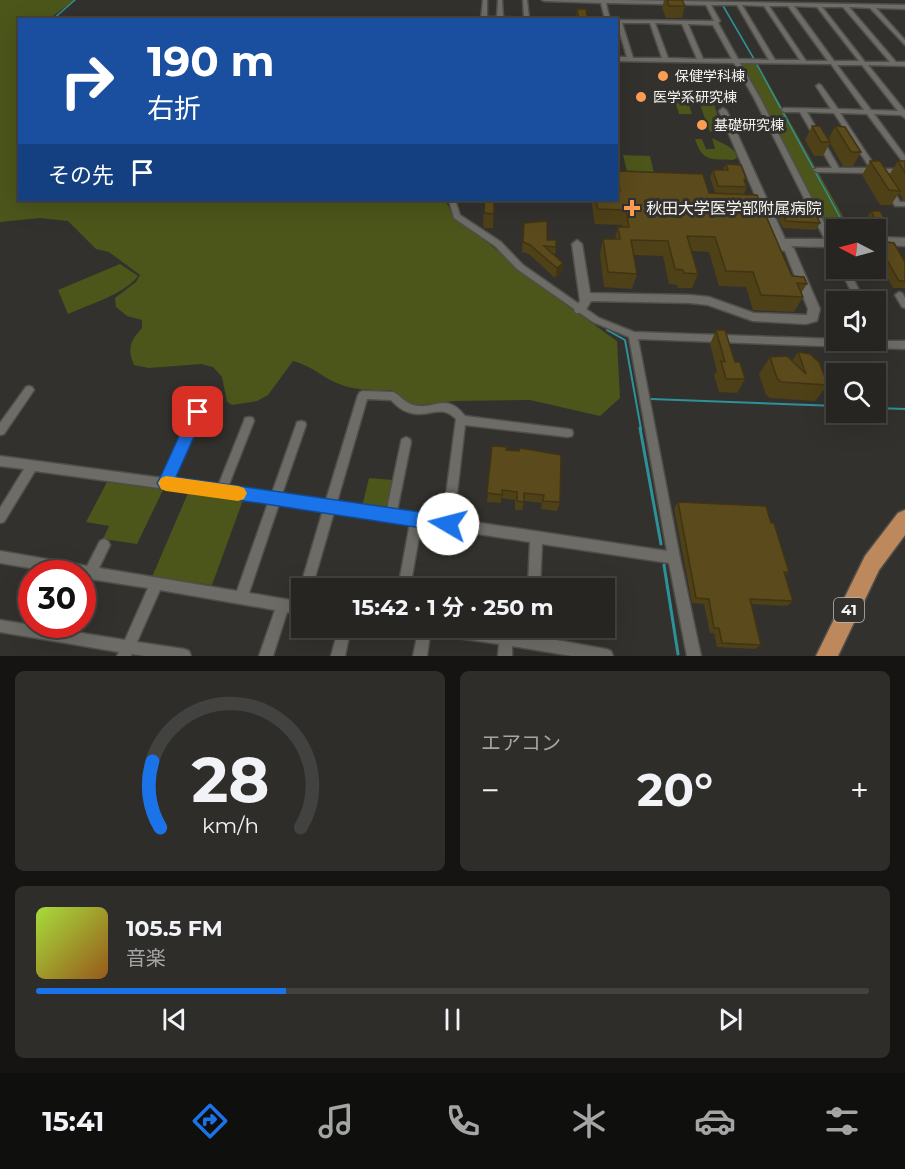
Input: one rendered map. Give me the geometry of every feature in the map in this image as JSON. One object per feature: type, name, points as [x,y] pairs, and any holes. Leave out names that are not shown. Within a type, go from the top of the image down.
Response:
[{"type":"main road","name":"41","points":[[827,656],[872,564],[905,519]]},
{"type":"street","points":[[484,18],[485,0]]},
{"type":"street","points":[[500,0],[500,18]]},
{"type":"street","points":[[525,0],[527,18]]},
{"type":"street","points":[[544,0],[790,5],[801,2],[818,5],[902,7]]},
{"type":"street","points":[[552,0],[557,18]]},
{"type":"street","points":[[892,0],[902,7],[905,14]]},
{"type":"street","points":[[577,1],[579,10]]},
{"type":"street","points":[[603,1],[607,18]]},
{"type":"street","points":[[629,2],[636,21]]},
{"type":"street","points":[[655,2],[664,22]]},
{"type":"street","points":[[682,3],[701,61]]},
{"type":"street","points":[[708,3],[717,21],[715,22],[826,232]]},
{"type":"street","points":[[739,4],[773,62]]},
{"type":"street","points":[[765,4],[804,62]]},
{"type":"street","points":[[790,5],[835,63],[905,161]]},
{"type":"street","points":[[818,5],[904,114]]},
{"type":"street","points":[[845,6],[895,64]]},
{"type":"street","points":[[871,6],[905,43]]},
{"type":"street","points":[[631,60],[618,21],[715,22]]},
{"type":"street","points":[[652,21],[666,60]]},
{"type":"street","points":[[618,59],[905,64]]},
{"type":"street","points":[[819,86],[898,204],[905,204]]},
{"type":"street","points":[[784,110],[904,114]]},
{"type":"street","points":[[802,110],[837,170]]},
{"type":"street","points":[[582,305],[588,297],[690,299],[709,301],[753,317],[806,320],[813,318],[813,309],[789,249],[784,247],[723,111]]},
{"type":"street","points":[[817,170],[905,171]]},
{"type":"street","points":[[452,201],[457,216],[498,244],[520,267],[582,305],[596,320],[633,335],[826,342]]},
{"type":"street","points":[[780,238],[826,243]]},
{"type":"street","points":[[886,241],[905,242]]},
{"type":"street","points":[[577,244],[582,305]]},
{"type":"street","points":[[633,335],[694,656]]},
{"type":"street","points":[[886,344],[905,345]]},
{"type":"street","points":[[0,431],[29,390]]},
{"type":"street","points":[[309,578],[363,395],[393,396],[414,412],[449,407],[456,411],[461,420],[448,524]]},
{"type":"street","points":[[165,483],[198,412]]},
{"type":"street","points":[[461,420],[568,433]]},
{"type":"street","points":[[221,491],[249,421]]},
{"type":"street","points":[[241,598],[301,425]]},
{"type":"street","points":[[391,515],[406,442]]},
{"type":"street","points":[[0,461],[330,506],[674,558]]},
{"type":"street","points":[[0,518],[33,465]]},
{"type":"street","points":[[406,578],[416,519]]},
{"type":"street","points":[[534,578],[536,537]]},
{"type":"street","points":[[96,561],[104,545]]},
{"type":"street","points":[[0,557],[18,560]]},
{"type":"street","points":[[96,574],[291,606]]},
{"type":"street","points":[[126,652],[156,585]]},
{"type":"street","points":[[266,656],[283,605]]},
{"type":"street","points":[[0,626],[126,652],[184,656]]},
{"type":"street","points":[[338,656],[342,638]]},
{"type":"street","points":[[420,656],[422,638]]},
{"type":"street","points":[[493,638],[532,642],[606,656]]},
{"type":"street","points":[[505,656],[506,640]]},
{"type":"green space","points":[[0,0],[75,0],[50,18],[18,18],[18,43],[16,44],[18,44],[18,201],[446,201],[453,215],[554,296],[617,341],[620,398],[600,416],[530,400],[455,401],[416,405],[402,402],[391,390],[358,389],[339,384],[306,365],[293,361],[268,395],[257,401],[232,405],[227,402],[222,377],[213,367],[201,364],[149,368],[134,365],[130,350],[135,337],[142,328],[142,320],[127,316],[116,307],[115,298],[136,282],[140,275],[109,252],[96,249],[68,221],[40,218],[0,222]]},
{"type":"green space","points":[[737,61],[756,61],[844,219],[826,219],[826,228]]},
{"type":"green space","points":[[674,98],[704,98],[713,101],[721,126],[710,132],[699,102],[688,102],[692,114],[679,114]]},
{"type":"green space","points":[[712,138],[731,148],[737,158],[719,160],[704,155],[695,139],[702,139],[706,149],[715,149]]},
{"type":"green space","points":[[623,155],[650,156],[654,173],[627,172]]},
{"type":"green space","points":[[120,264],[138,276],[132,283],[115,294],[68,314],[58,290]]},
{"type":"green space","points":[[369,478],[393,480],[387,505],[381,509],[362,507]]},
{"type":"green space","points":[[107,482],[163,490],[137,544],[103,539],[109,526],[86,522]]},
{"type":"green space","points":[[188,493],[243,500],[212,585],[152,577]]},
{"type":"building","points":[[667,0],[682,0],[685,6],[669,6]]},
{"type":"building","points":[[577,9],[586,9],[588,18],[579,18]]},
{"type":"building","points":[[812,126],[820,126],[830,142],[821,142]]},
{"type":"building","points":[[835,126],[845,127],[861,152],[851,152]]},
{"type":"building","points":[[870,161],[880,161],[900,191],[889,190]]},
{"type":"building","points":[[898,161],[905,161],[905,173]]},
{"type":"building","points":[[726,164],[741,165],[747,187],[718,186],[713,170],[728,170]]},
{"type":"building","points":[[618,171],[703,174],[709,193],[757,195],[792,276],[804,277],[807,284],[797,283],[803,297],[761,295],[753,272],[726,271],[715,237],[687,236],[698,274],[684,273],[683,270],[675,269],[668,241],[631,240],[637,274],[608,272],[603,239],[620,239],[618,227],[629,227],[626,210],[598,209],[596,201],[618,201],[618,191],[620,191]]},
{"type":"building","points":[[485,201],[494,201],[494,214],[485,213]]},
{"type":"building","points":[[781,210],[815,212],[820,223],[786,221]]},
{"type":"building","points":[[871,211],[880,211],[885,219],[875,219]]},
{"type":"building","points":[[547,221],[547,240],[556,240],[556,247],[544,246],[563,263],[557,268],[530,245],[523,242],[524,223]]},
{"type":"building","points":[[886,242],[894,243],[905,262],[905,281],[899,281],[886,259]]},
{"type":"building","points":[[716,330],[725,330],[735,362],[740,362],[745,379],[726,379],[721,361],[725,362]]},
{"type":"building","points":[[798,352],[810,354],[819,362],[826,385],[781,382],[777,378],[770,357],[787,356],[806,374]]},
{"type":"building","points":[[492,446],[507,447],[506,450],[519,451],[520,448],[561,455],[560,502],[543,501],[544,495],[524,493],[524,502],[517,501],[517,492],[502,490],[502,495],[487,493]]},
{"type":"building","points":[[678,502],[766,506],[771,523],[774,523],[789,572],[784,572],[793,601],[750,599],[761,645],[722,643],[719,628],[714,628],[709,599],[696,598]]},
{"type":"waterway","points":[[54,18],[75,0]]},
{"type":"waterway","points":[[722,4],[754,59]]},
{"type":"waterway","points":[[755,61],[841,219]]},
{"type":"waterway","points":[[607,330],[625,340],[641,429]]},
{"type":"waterway","points":[[651,399],[826,406]]},
{"type":"waterway","points":[[886,408],[905,409]]},
{"type":"waterway","points":[[640,428],[661,544]]},
{"type":"waterway","points":[[664,565],[678,654]]},
{"type":"slow traffic","points":[[166,483],[238,493]]},
{"type":"place","name":"保健学科棟","points":[[663,76]]},
{"type":"place","name":"医学系研究棟","points":[[641,97]]},
{"type":"place","name":"基礎研究棟","points":[[702,125]]},
{"type":"place","name":"秋田大学医学部附属病院","points":[[632,208]]},
{"type":"route","points":[[198,412],[165,483],[448,524]]}]
